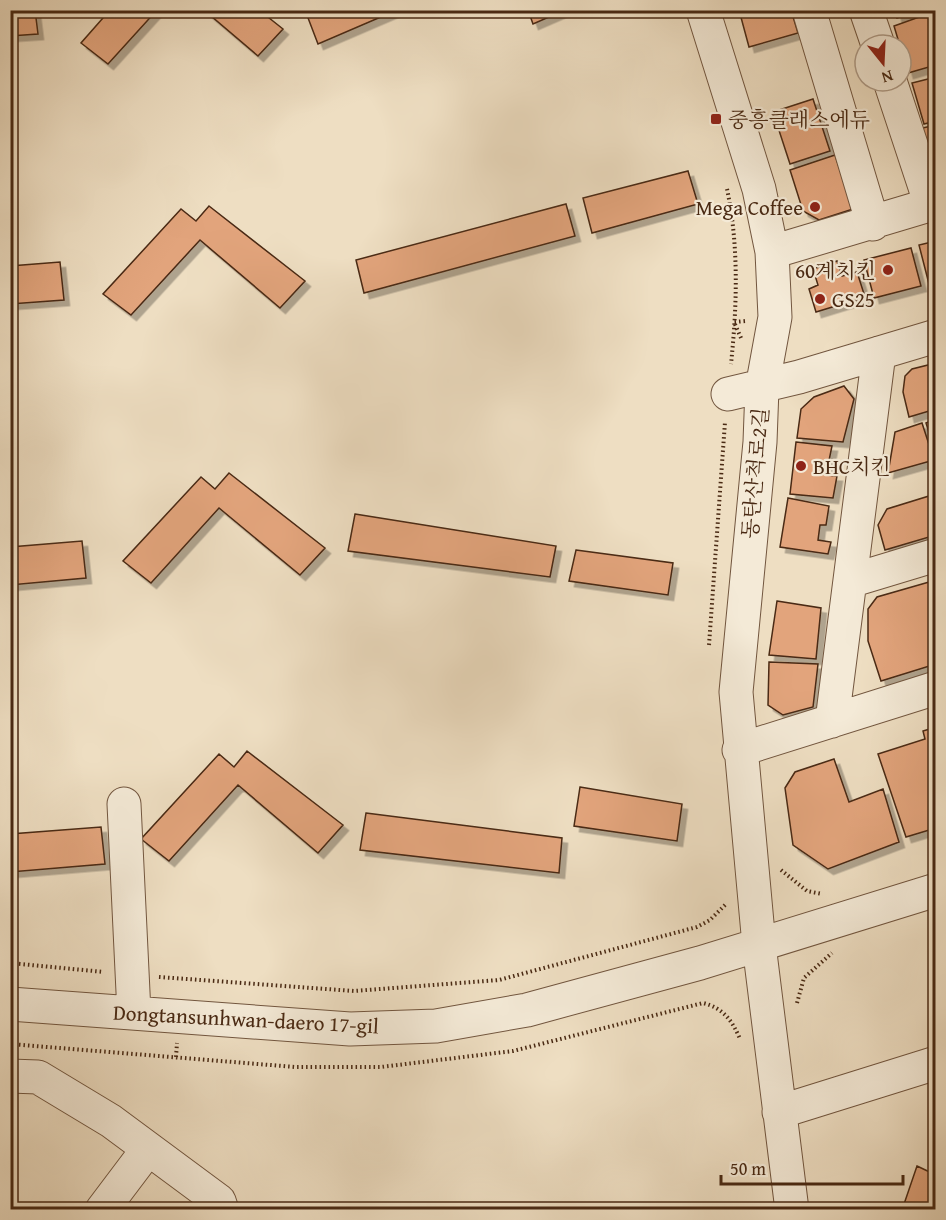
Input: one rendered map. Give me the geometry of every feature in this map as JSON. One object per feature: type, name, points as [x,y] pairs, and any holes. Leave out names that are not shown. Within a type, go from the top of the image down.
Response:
[{"type":"street","name":"동탄산척로2길","points":[[703,10],[759,189],[772,252],[775,317],[762,387],[760,442],[736,692],[739,750],[754,877],[759,945],[778,1112],[792,1209]]},
{"type":"street","points":[[809,10],[873,224]]},
{"type":"street","points":[[866,10],[874,33]]},
{"type":"street","points":[[772,252],[873,224],[933,204],[894,93]]},
{"type":"street","points":[[728,394],[762,387],[936,336]]},
{"type":"street","points":[[832,721],[879,353]]},
{"type":"street","points":[[850,582],[936,555]]},
{"type":"street","points":[[739,750],[936,688]]},
{"type":"street","points":[[124,804],[134,1014]]},
{"type":"street","name":"Dongtansunhwan-daero 17-gil","points":[[10,1004],[350,1029],[436,1026],[527,1010],[759,945],[936,890]]},
{"type":"street","points":[[778,1112],[936,1063]]},
{"type":"street","points":[[10,1076],[38,1077],[111,1121],[219,1201],[222,1209]]},
{"type":"street","points":[[102,1209],[148,1149]]},
{"type":"path","points":[[726,184],[732,211],[735,305],[728,394]]},
{"type":"path","points":[[781,868],[788,877],[807,891],[821,895],[831,891]]},
{"type":"path","points":[[10,963],[354,991],[499,980],[697,927]]},
{"type":"path","points":[[796,1006],[804,978],[831,954],[842,950]]},
{"type":"building","points":[[10,10],[35,10],[38,34],[10,36]]},
{"type":"building","points":[[110,10],[157,10],[108,64],[81,43]]},
{"type":"building","points":[[204,10],[259,10],[283,29],[258,56]]},
{"type":"building","points":[[305,10],[397,10],[318,44]]},
{"type":"building","points":[[528,10],[565,10],[533,24]]},
{"type":"building","points":[[739,10],[791,10],[798,33],[749,47]]},
{"type":"building","points":[[895,10],[921,10],[897,18]]},
{"type":"building","points":[[936,11],[936,65],[913,72],[913,33],[896,33],[894,26]]},
{"type":"building","points":[[936,77],[936,121],[924,124],[913,83]]},
{"type":"building","points":[[813,99],[830,151],[790,164],[773,112]]},
{"type":"building","points":[[936,125],[936,172],[918,129]]},
{"type":"building","points":[[835,155],[853,209],[819,220],[803,211],[790,170]]},
{"type":"building","points":[[688,171],[698,204],[592,233],[583,198]]},
{"type":"building","points":[[566,204],[575,236],[364,293],[356,260]]},
{"type":"building","points":[[209,206],[305,281],[280,308],[200,240],[131,315],[103,294],[181,209],[196,221]]},
{"type":"building","points":[[936,241],[936,282],[929,284],[919,245]]},
{"type":"building","points":[[911,248],[921,286],[874,298],[864,260]]},
{"type":"building","points":[[837,261],[842,276],[857,272],[865,297],[816,312],[809,289],[818,285],[813,269]]},
{"type":"building","points":[[60,262],[64,300],[10,304],[10,266]]},
{"type":"building","points":[[936,363],[936,409],[909,417],[903,392],[905,376],[912,369]]},
{"type":"building","points":[[844,386],[854,399],[843,442],[797,438],[801,409],[814,397]]},
{"type":"building","points":[[936,419],[936,455],[926,423]]},
{"type":"building","points":[[922,423],[934,460],[888,473],[895,432]]},
{"type":"building","points":[[796,442],[832,446],[826,475],[837,476],[833,498],[790,494]]},
{"type":"building","points":[[229,473],[325,548],[300,575],[219,508],[151,583],[123,561],[201,477],[215,489]]},
{"type":"building","points":[[929,496],[936,516],[936,535],[885,550],[878,525],[887,509]]},
{"type":"building","points":[[788,498],[829,506],[826,525],[820,525],[818,540],[831,542],[828,554],[780,547]]},
{"type":"building","points":[[355,514],[556,546],[550,577],[348,551]]},
{"type":"building","points":[[82,541],[86,578],[10,585],[10,547]]},
{"type":"building","points":[[576,550],[673,563],[668,595],[569,581]]},
{"type":"building","points":[[936,580],[936,664],[881,681],[868,641],[868,609],[877,597]]},
{"type":"building","points":[[777,601],[821,608],[816,659],[769,655]]},
{"type":"building","points":[[769,662],[818,664],[813,707],[783,715],[768,705]]},
{"type":"building","points":[[936,727],[936,828],[906,837],[878,754],[925,739],[923,731]]},
{"type":"building","points":[[247,751],[343,825],[318,853],[238,785],[169,861],[141,839],[219,754],[234,767]]},
{"type":"building","points":[[834,759],[849,802],[883,789],[899,842],[828,869],[793,845],[785,788],[795,772]]},
{"type":"building","points":[[580,787],[682,804],[677,841],[574,826]]},
{"type":"building","points":[[366,813],[562,838],[559,873],[360,850]]},
{"type":"building","points":[[101,827],[105,864],[10,872],[10,834]]},
{"type":"building","points":[[917,1166],[936,1175],[936,1210],[902,1210]]},
{"type":"place","name":"중흥클래스에듀","points":[[716,119]]},
{"type":"place","name":"Mega Coffee","points":[[815,207]]},
{"type":"place","name":"60계치킨","points":[[888,270]]},
{"type":"place","name":"GS25","points":[[820,299]]},
{"type":"place","name":"BHC치킨","points":[[801,466]]}]
